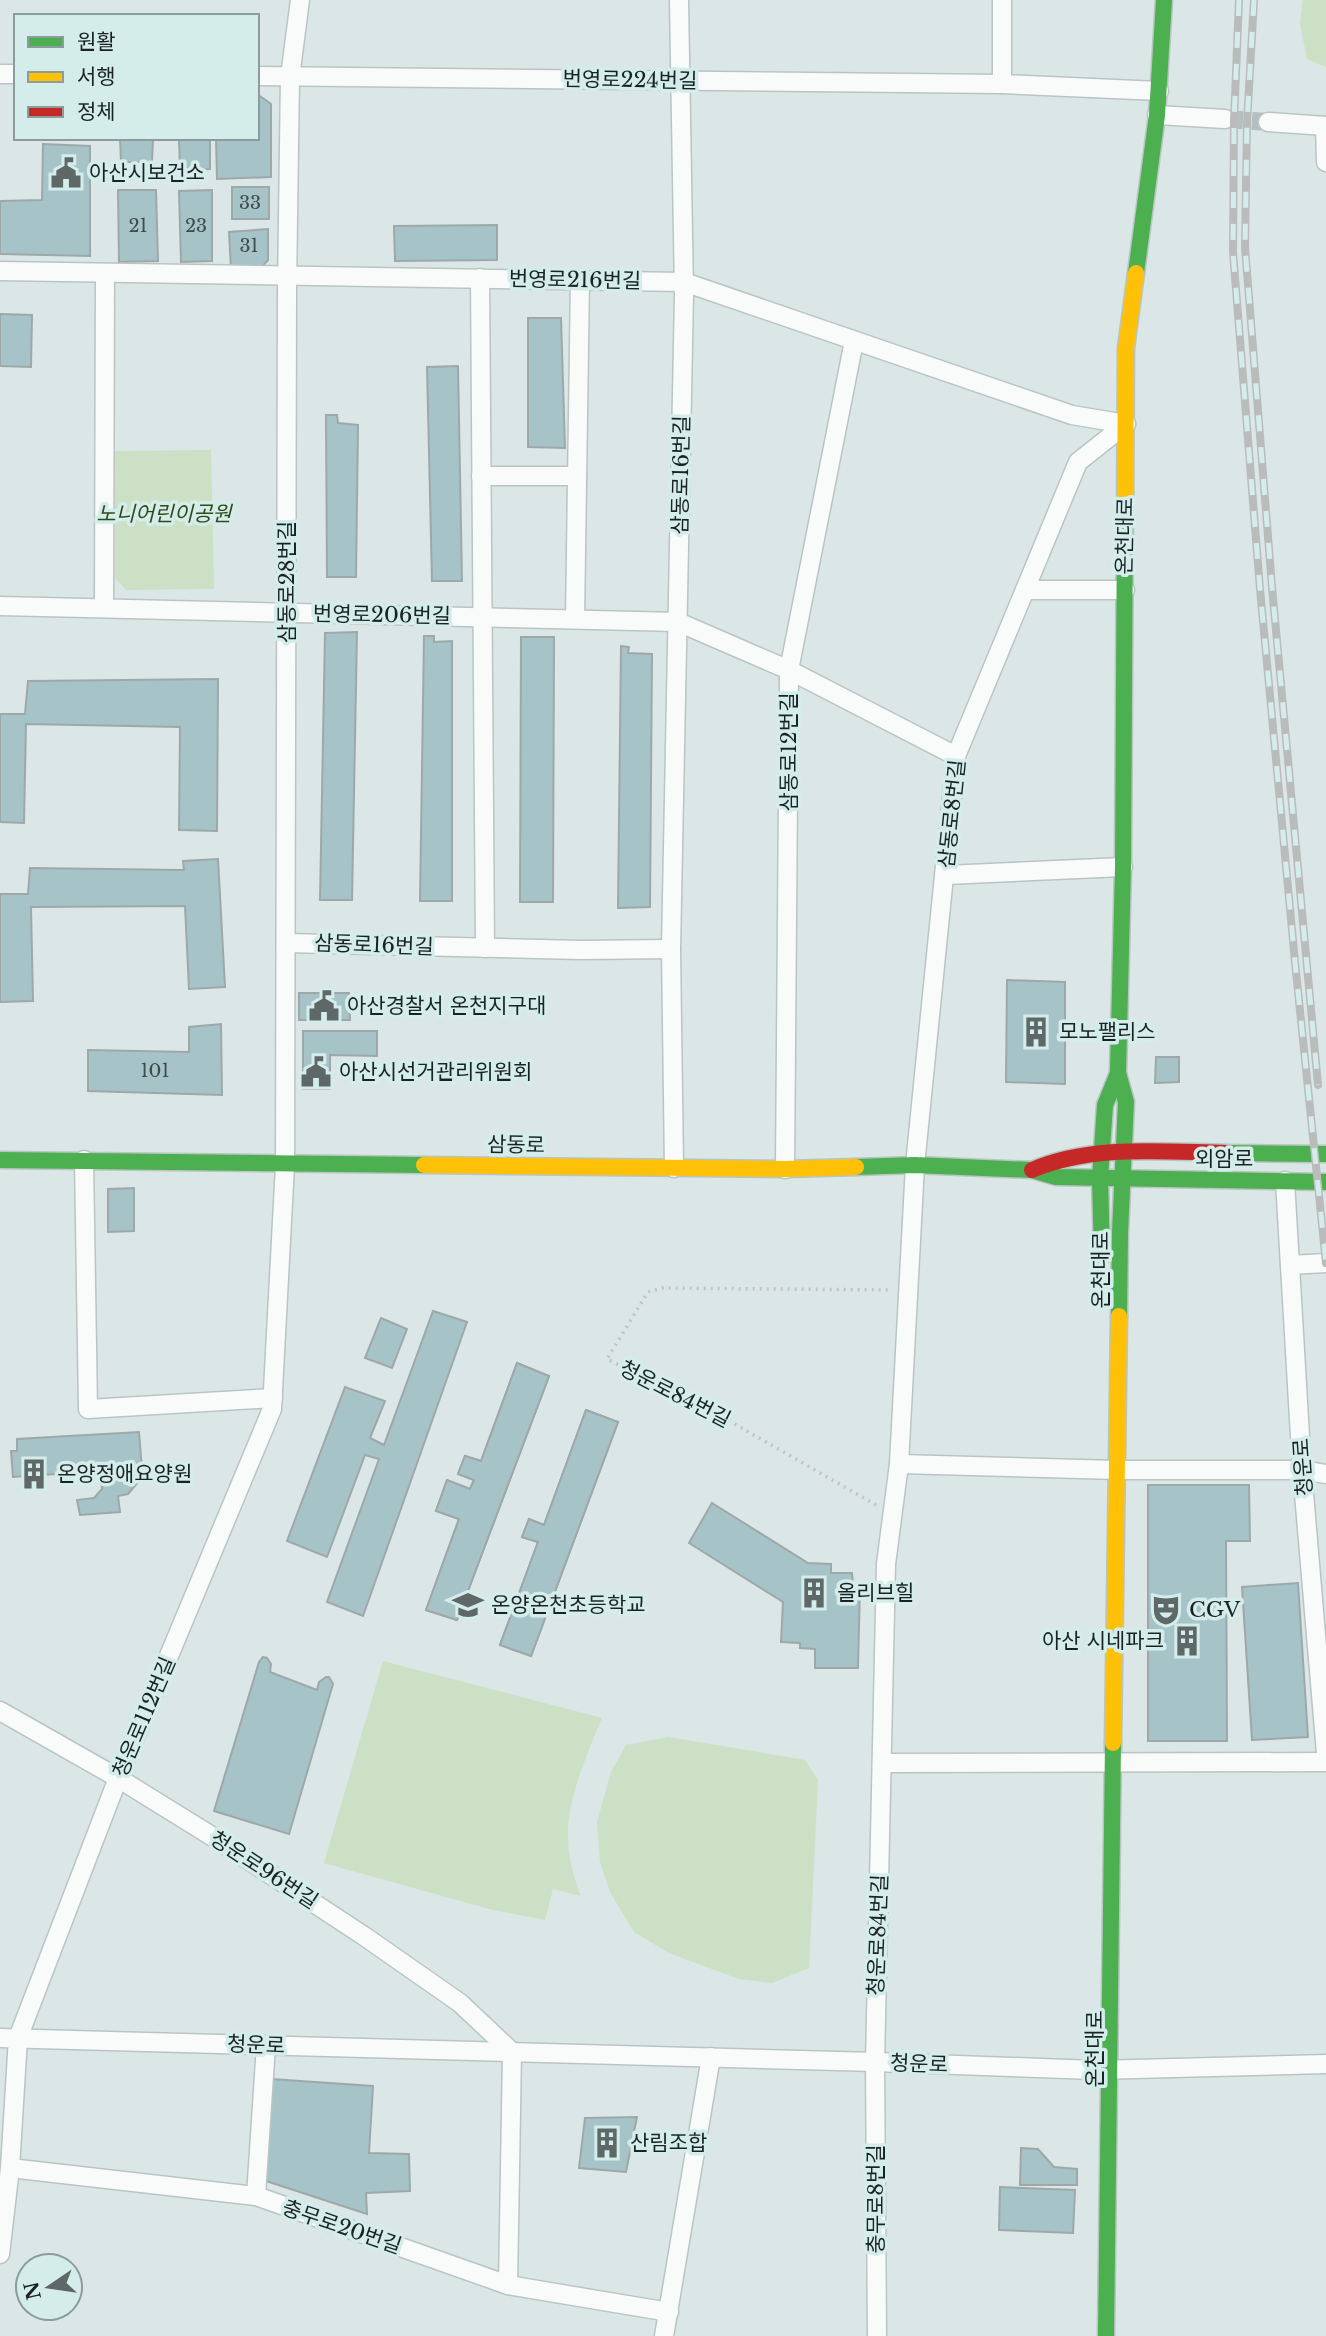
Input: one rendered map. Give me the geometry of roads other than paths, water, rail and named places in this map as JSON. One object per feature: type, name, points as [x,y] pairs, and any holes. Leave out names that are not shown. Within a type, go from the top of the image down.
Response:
[{"type":"main road","name":"온천대로","points":[[1093,2336],[1102,2070],[1106,1763],[1104,1469],[1126,1102],[1118,1073],[1123,867],[1126,348],[1157,115],[1164,0]]},
{"type":"main road","name":"온천대로","points":[[1102,1274],[1100,1178],[1105,1105],[1118,1073]]},
{"type":"main road","name":"삼동로","points":[[1032,1170],[1055,1160],[1102,1154]]},
{"type":"main road","name":"외암로","points":[[1102,1154],[1326,1154]]},
{"type":"main road","name":"삼동로","points":[[0,1160],[785,1169],[915,1166],[1032,1170],[1056,1177],[1100,1178]]},
{"type":"main road","name":"외암로","points":[[1100,1178],[1326,1182]]},
{"type":"main road","name":"온천대로","points":[[1099,1615],[1106,1763]]},
{"type":"main road","name":"온천대로","points":[[1102,2070],[1107,2336]]},
{"type":"street","name":"삼동로28번길","points":[[285,1164],[287,275],[290,77],[300,0]]},
{"type":"street","name":"삼동로16번길","points":[[674,1168],[671,949],[684,282],[679,0]]},
{"type":"street","points":[[1002,0],[1002,83]]},
{"type":"street","name":"번영로224번길","points":[[259,76],[1002,83],[1159,91]]},
{"type":"street","points":[[1157,115],[1225,119]]},
{"type":"street","points":[[1268,122],[1326,126],[1326,162]]},
{"type":"street","name":"번영로216번길","points":[[0,271],[684,282],[1072,415],[1126,424]]},
{"type":"street","points":[[104,608],[105,273]]},
{"type":"street","points":[[480,278],[485,948]]},
{"type":"street","points":[[575,619],[580,280]]},
{"type":"street","name":"삼동로12번길","points":[[785,1169],[789,670],[854,341]]},
{"type":"street","name":"삼동로8번길","points":[[915,1166],[956,756],[1078,461],[1126,424]]},
{"type":"street","points":[[481,476],[578,476]]},
{"type":"street","points":[[1026,590],[1125,590]]},
{"type":"street","name":"번영로206번길","points":[[0,606],[678,622],[789,670],[956,756]]},
{"type":"street","points":[[946,876],[1123,867]]},
{"type":"street","name":"삼동로16번길","points":[[286,943],[671,949]]},
{"type":"street","points":[[84,1160],[88,1409],[273,1398]]},
{"type":"street","name":"청운로112번길","points":[[0,2254],[10,2168],[9,2038],[272,1409],[285,1164]]},
{"type":"street","name":"청운로84번길","points":[[874,2062],[886,1564],[899,1464],[915,1166]]},
{"type":"street","name":"청운로","points":[[1285,1181],[1302,1470],[1326,1753]]},
{"type":"street","points":[[1290,1265],[1326,1263]]},
{"type":"street","points":[[899,1464],[1302,1470],[1326,1474]]},
{"type":"street","name":"청운로96번길","points":[[0,1711],[118,1778],[365,1936],[449,1995],[512,2052]]},
{"type":"street","points":[[883,1763],[1326,1762]]},
{"type":"street","name":"청운로","points":[[9,2038],[1102,2070],[1326,2064]]},
{"type":"street","points":[[256,2196],[266,2045]]},
{"type":"street","points":[[508,2285],[512,2052]]},
{"type":"street","points":[[664,2336],[711,2057]]},
{"type":"street","name":"충무로8번길","points":[[874,2062],[877,2336]]},
{"type":"street","name":"충무로20번길","points":[[10,2168],[256,2196],[508,2285],[669,2312]]},
{"type":"tunnel","points":[[1225,119],[1268,122]]},
{"type":"railway","points":[[1239,0],[1234,121],[1233,252],[1260,589],[1326,1263]]},
{"type":"railway","points":[[1254,0],[1247,123],[1245,247],[1272,587],[1318,1085]]},
{"type":"place","name":"아산시보건소","points":[[66,173]]},
{"type":"place","name":"아산경찰서 온천지구대","points":[[324,1006]]},
{"type":"place","name":"모노팰리스","points":[[1036,1032]]},
{"type":"place","name":"아산시선거관리위원회","points":[[316,1072]]},
{"type":"place","name":"온양정애요양원","points":[[34,1474]]},
{"type":"place","name":"올리브힐","points":[[814,1593]]},
{"type":"place","name":"온양온천초등학교","points":[[468,1605]]},
{"type":"place","name":"CGV","points":[[1166,1610]]},
{"type":"place","name":"아산 시네파크","points":[[1187,1641]]},
{"type":"place","name":"산림조합","points":[[607,2143]]},
{"type":"park label","name":"노니어린이공원","points":[[164,514]]}]
